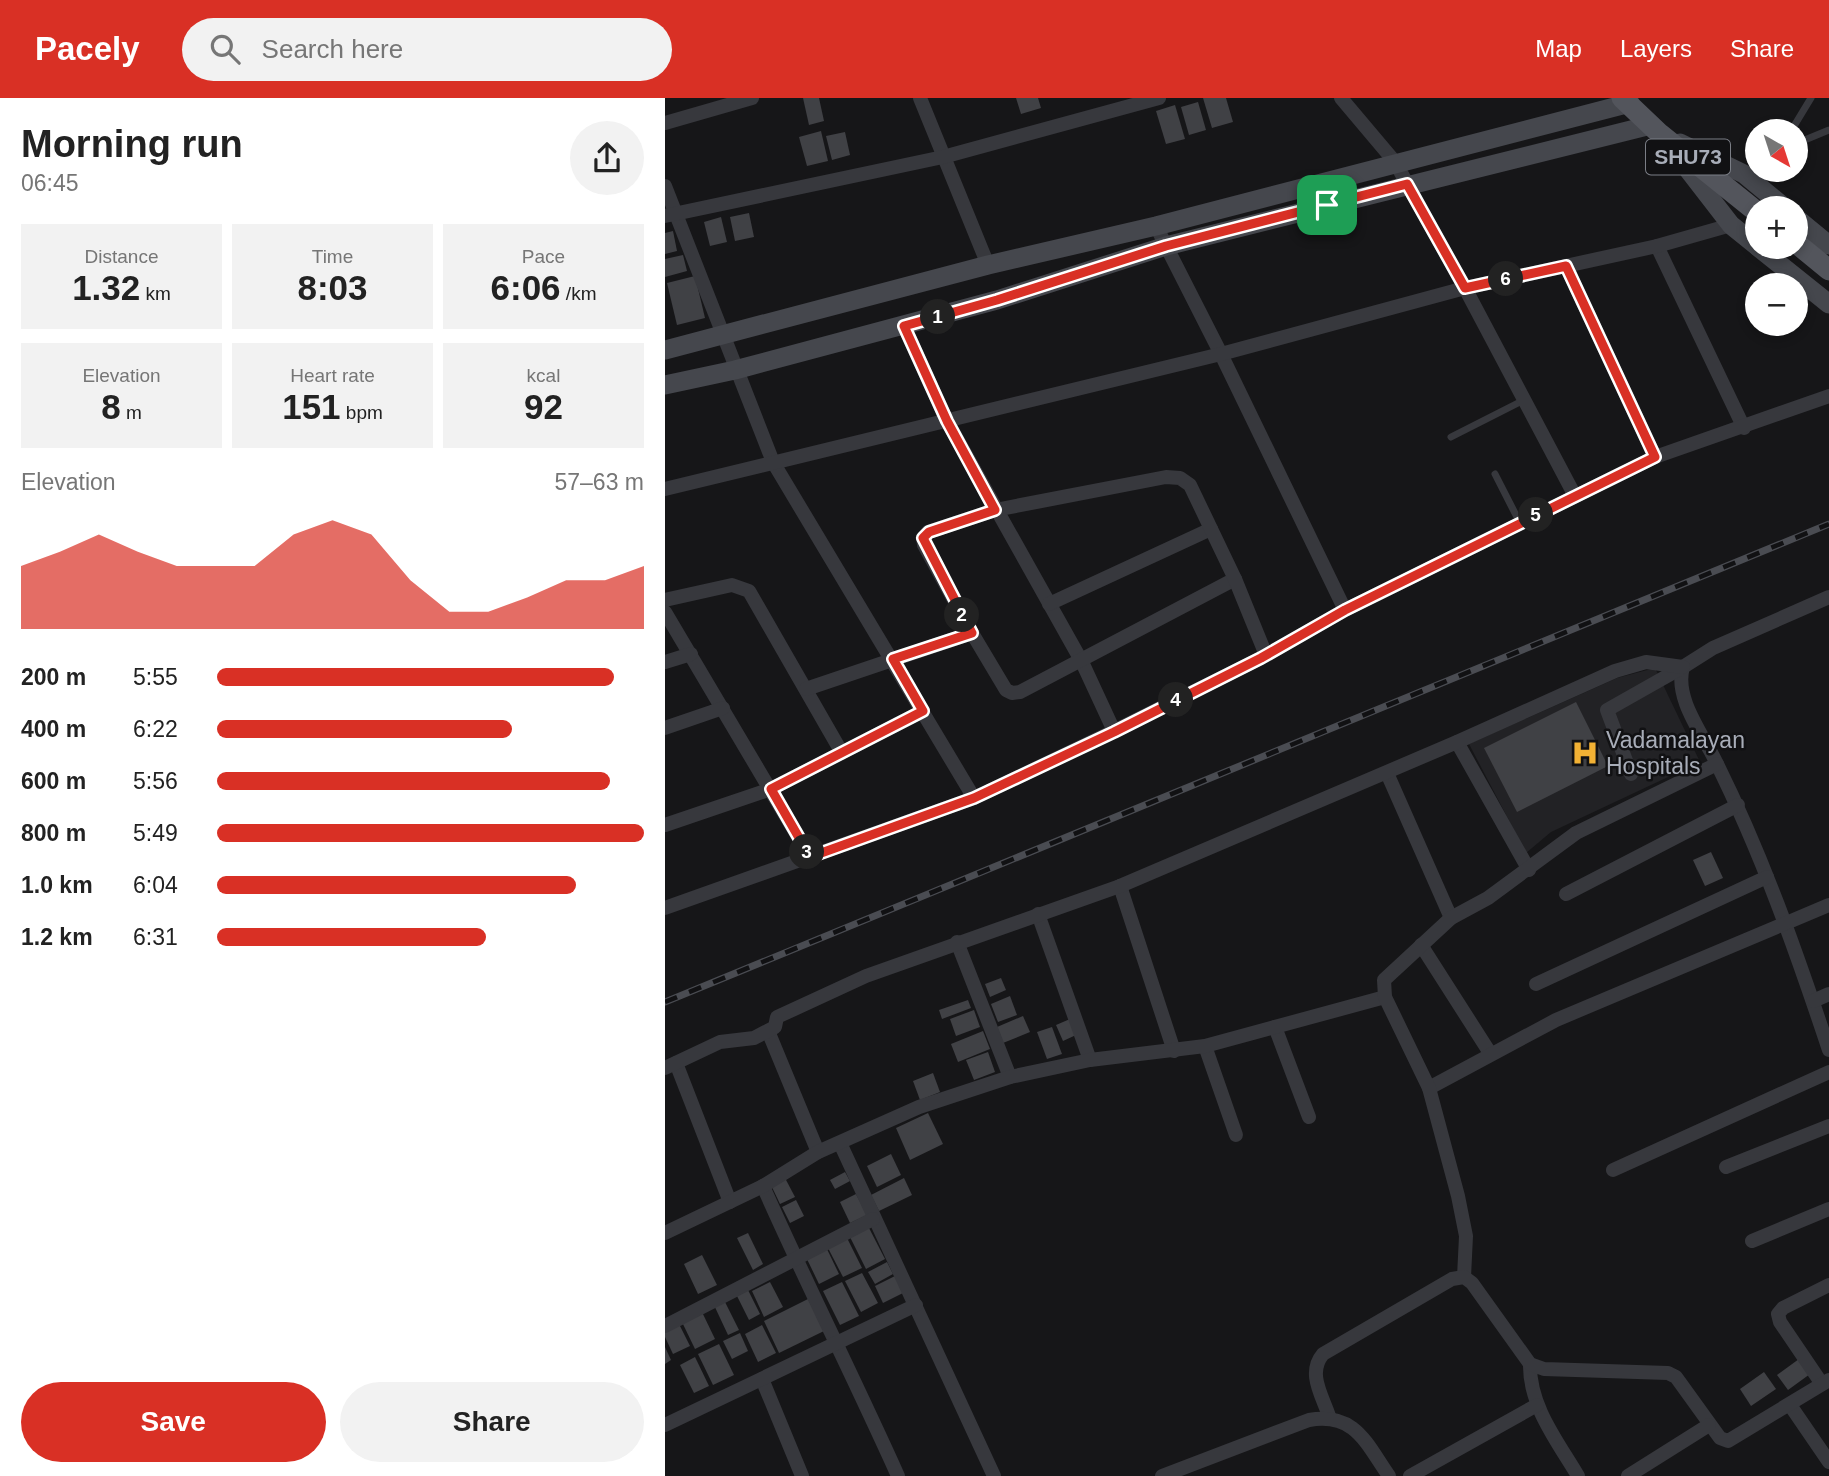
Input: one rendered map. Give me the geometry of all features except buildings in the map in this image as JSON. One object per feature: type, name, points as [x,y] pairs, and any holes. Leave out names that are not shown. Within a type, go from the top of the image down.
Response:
[{"type":"main road","points":[[665,350],[988,265],[1156,226],[1630,100]]},
{"type":"main road","name":"SHU73","points":[[1630,100],[1656,129],[1745,202]]},
{"type":"main road","points":[[1656,129],[1731,225],[1745,236]]},
{"type":"main road","points":[[665,385],[735,370],[904,326],[997,300],[1166,246],[1407,184],[1656,129],[1747,172],[1772,196]]},
{"type":"main road","points":[[1808,235],[1825,258]]},
{"type":"main road","points":[[1808,250],[1825,258]]},
{"type":"main road","points":[[1774,259],[1829,304]]},
{"type":"street","points":[[665,122],[726,101],[752,98]]},
{"type":"street","points":[[920,98],[988,265]]},
{"type":"street","points":[[671,215],[943,157],[1159,98]]},
{"type":"street","points":[[1341,98],[1395,162],[1575,496]]},
{"type":"street","points":[[665,187],[671,215],[723,335],[773,462],[974,798]]},
{"type":"street","points":[[665,488],[1221,354],[1465,288],[1657,246],[1731,225]]},
{"type":"street","points":[[1156,226],[1345,610]]},
{"type":"street","points":[[1657,246],[1744,428]]},
{"type":"street","points":[[1566,266],[1655,457]]},
{"type":"street","points":[[904,326],[947,421],[1082,662],[1114,732]]},
{"type":"street","points":[[665,908],[974,798],[1114,732],[1266,655],[1345,610],[1655,457],[1829,396]]},
{"type":"street","points":[[1235,579],[1082,662],[1012,693],[1006,690],[972,633],[923,538],[929,532],[995,510],[1166,477],[1180,478],[1189,485],[1211,529],[1235,579],[1266,655]]},
{"type":"street","points":[[1049,604],[1211,529]]},
{"type":"street","points":[[665,600],[732,584],[749,591],[842,752]]},
{"type":"street","points":[[1631,774],[1607,710],[1713,648],[1829,597]]},
{"type":"street","points":[[665,612],[810,857]]},
{"type":"street","points":[[806,689],[972,633]]},
{"type":"street","points":[[665,662],[691,654]]},
{"type":"street","points":[[730,1202],[670,1066],[720,1042],[754,1038],[775,1027],[776,1017],[866,976],[1120,886],[1387,773],[1615,671],[1646,662],[1683,667]]},
{"type":"street","points":[[1683,667],[1681,691],[1738,805],[1786,925],[1829,1050]]},
{"type":"street","points":[[665,728],[723,708]]},
{"type":"street","points":[[665,825],[771,789],[923,711]]},
{"type":"street","points":[[1457,742],[1529,870]]},
{"type":"street","points":[[1464,1277],[1466,1236],[1429,1088],[1385,998],[1384,980],[1451,918],[1488,898],[1576,833],[1717,764]]},
{"type":"street","points":[[1387,773],[1451,918]]},
{"type":"street","points":[[1566,894],[1738,805]]},
{"type":"street","points":[[1536,984],[1767,877]]},
{"type":"street","points":[[1120,886],[1174,1051]]},
{"type":"street","points":[[1429,1088],[1556,1020],[1829,905]]},
{"type":"street","points":[[1038,914],[1090,1060]]},
{"type":"street","points":[[957,942],[1010,1077]]},
{"type":"street","points":[[1421,945],[1490,1053]]},
{"type":"street","points":[[1812,1001],[1829,994]]},
{"type":"street","points":[[665,1233],[763,1186],[818,1152],[919,1107],[1010,1077],[1090,1060],[1205,1046],[1385,998]]},
{"type":"street","points":[[1275,1027],[1309,1117]]},
{"type":"street","points":[[768,1031],[818,1152]]},
{"type":"street","points":[[1205,1046],[1236,1135]]},
{"type":"street","points":[[1613,1170],[1829,1072]]},
{"type":"street","points":[[1725,1167],[1829,1126]]},
{"type":"street","points":[[840,1143],[994,1476]]},
{"type":"street","points":[[763,1186],[795,1257],[839,1343],[898,1476]]},
{"type":"street","points":[[1752,1241],[1829,1209]]},
{"type":"street","points":[[665,1326],[873,1219]]},
{"type":"street","points":[[1329,1416],[1314,1374],[1315,1363],[1322,1354],[1452,1279],[1464,1277],[1472,1283],[1530,1364],[1544,1369],[1668,1373],[1676,1377],[1720,1438],[1728,1441],[1825,1382],[1780,1321],[1779,1314],[1783,1308],[1829,1286]]},
{"type":"street","points":[[665,1425],[916,1306]]},
{"type":"street","points":[[1530,1364],[1529,1379],[1537,1405],[1578,1476]]},
{"type":"street","points":[[762,1379],[802,1476]]},
{"type":"street","points":[[1410,1476],[1537,1405]]},
{"type":"street","points":[[1790,1405],[1829,1462]]},
{"type":"street","points":[[1162,1476],[1309,1420],[1329,1416],[1344,1422],[1360,1436],[1389,1476]]},
{"type":"street","points":[[1628,1476],[1709,1425]]},
{"type":"lane","points":[[1798,119],[1811,98]]},
{"type":"lane","points":[[1808,139],[1829,130]]},
{"type":"lane","points":[[1451,436],[1524,400]]},
{"type":"lane","points":[[1495,474],[1520,523]]},
{"type":"shaded area","name":"Vadamalayan Hospitals","points":[[1655,668],[1700,762],[1551,832],[1526,853],[1469,744],[1617,678]]},
{"type":"railway","points":[[665,1002],[1829,524]]},
{"type":"place","name":"Vadamalayan Hospitals","points":[[1585,753]]},
{"type":"route","points":[[1407,184],[1465,288],[1566,266],[1655,457],[1345,610],[1261,658],[1114,732],[974,798],[810,857],[771,789],[923,711],[893,659],[972,633],[924,545],[923,538],[929,532],[995,510],[947,421],[904,326],[997,300],[1166,246],[1327,205],[1407,184]]}]
